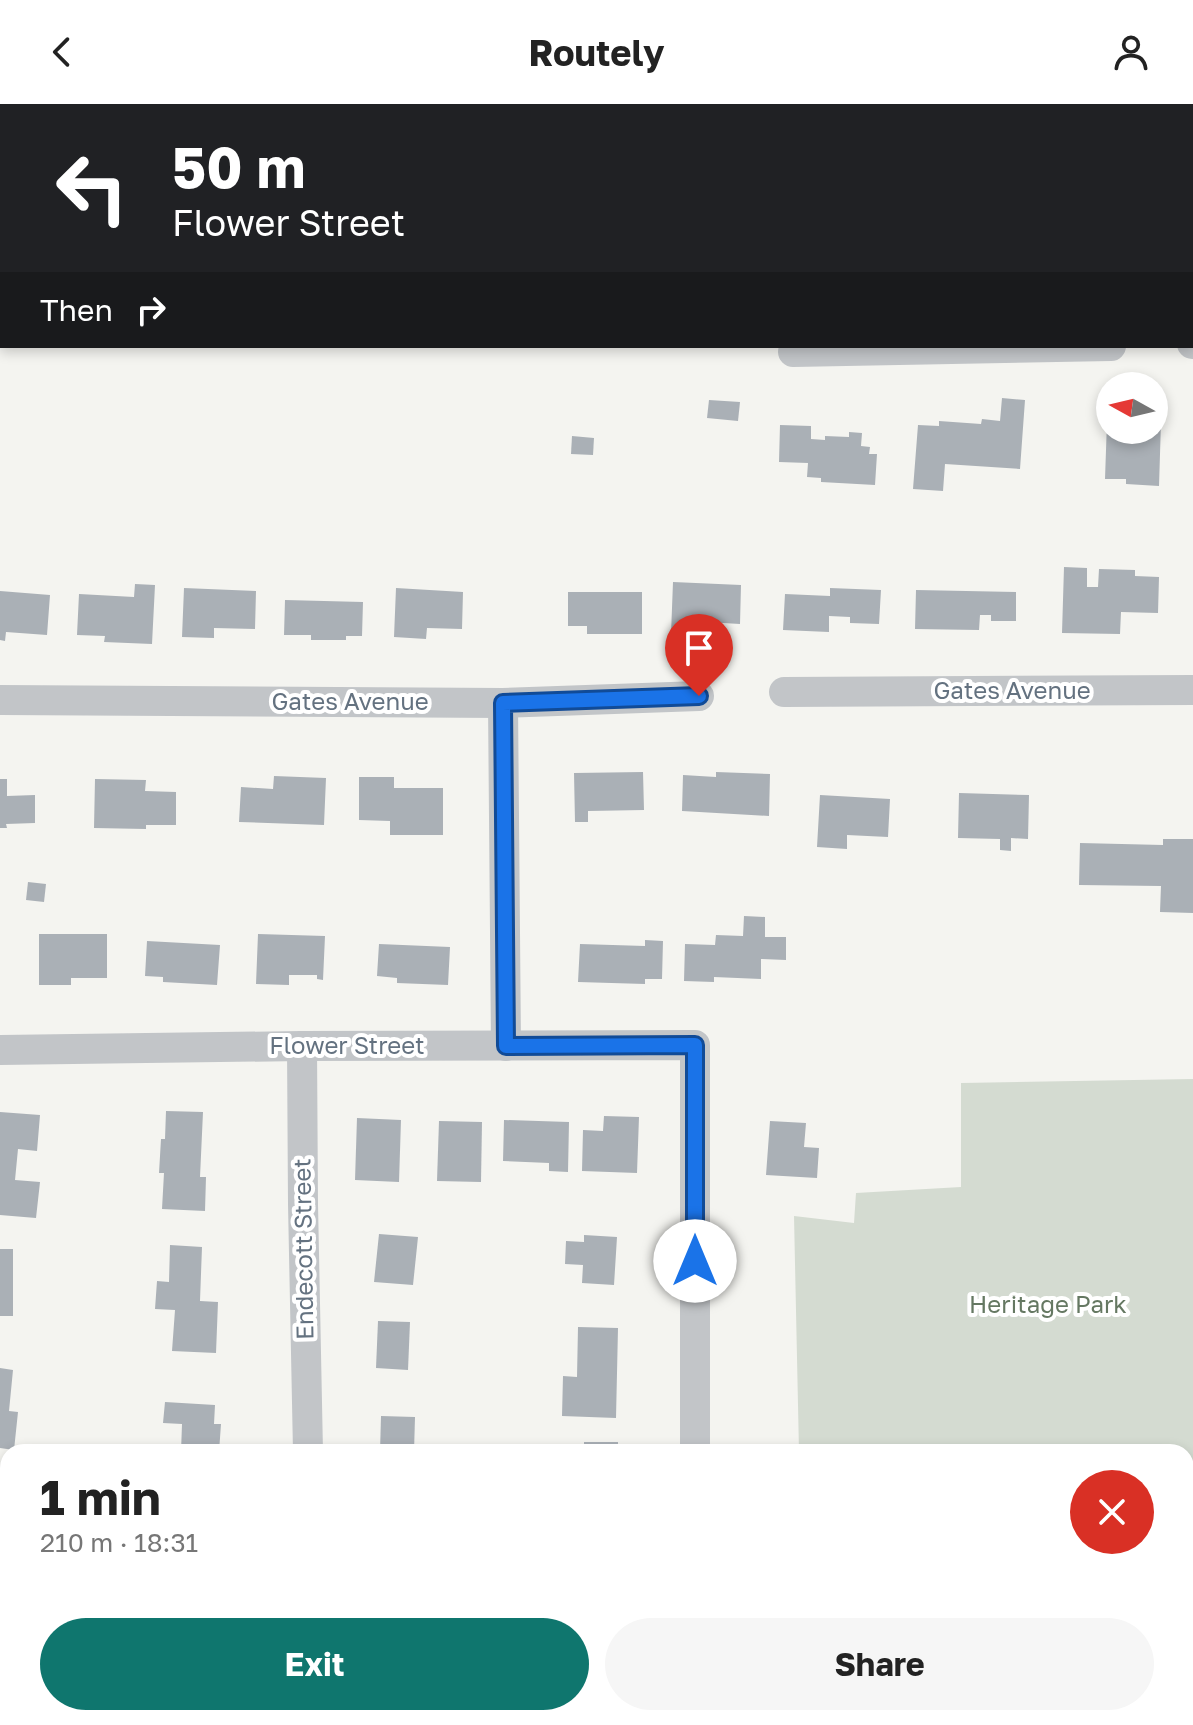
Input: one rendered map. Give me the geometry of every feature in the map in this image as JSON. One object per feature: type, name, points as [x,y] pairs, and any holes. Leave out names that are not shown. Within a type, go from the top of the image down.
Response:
[{"type":"street","points":[[793,352],[1005,348]]},
{"type":"street","name":"Gates Avenue","points":[[784,692],[1193,690]]},
{"type":"street","name":"Gates Avenue","points":[[0,700],[503,703],[699,696]]},
{"type":"street","points":[[503,703],[506,1046]]},
{"type":"street","name":"Flower Street","points":[[0,1050],[695,1045],[695,1444]]},
{"type":"street","name":"Endecott Street","points":[[302,1046],[308,1444]]},
{"type":"green space","name":"Heritage Park","points":[[1193,1079],[1193,1444],[799,1444],[794,1216],[854,1223],[856,1193],[961,1187],[961,1083]]},
{"type":"building","points":[[1002,398],[1025,400],[1020,469],[945,464],[943,491],[913,489],[918,425],[939,426],[939,421],[981,424],[982,419],[1000,421]]},
{"type":"building","points":[[709,400],[740,402],[738,421],[707,418]]},
{"type":"building","points":[[780,425],[811,426],[811,439],[825,440],[825,436],[849,437],[849,432],[862,433],[861,446],[870,447],[869,454],[877,454],[875,485],[821,482],[821,478],[807,477],[808,463],[779,462]]},
{"type":"building","points":[[572,436],[594,438],[593,455],[571,454]]},
{"type":"building","points":[[1106,444],[1160,444],[1159,486],[1126,484],[1126,479],[1105,479]]},
{"type":"building","points":[[1064,567],[1087,568],[1087,587],[1098,587],[1099,569],[1135,570],[1135,576],[1159,577],[1158,613],[1121,612],[1120,634],[1062,633]]},
{"type":"building","points":[[673,582],[741,585],[740,624],[706,622],[705,635],[671,634]]},
{"type":"building","points":[[135,584],[155,585],[152,644],[104,642],[105,636],[77,635],[79,594],[134,597]]},
{"type":"building","points":[[184,588],[256,591],[255,629],[214,628],[214,638],[182,637]]},
{"type":"building","points":[[396,588],[463,592],[462,629],[427,628],[426,639],[394,637]]},
{"type":"building","points":[[830,588],[881,590],[879,624],[850,623],[850,617],[829,616],[829,632],[783,630],[785,594],[830,596]]},
{"type":"building","points":[[916,590],[1016,592],[1016,621],[991,621],[991,615],[980,615],[979,630],[915,629]]},
{"type":"building","points":[[0,591],[50,595],[47,635],[6,632],[5,641],[0,640]]},
{"type":"building","points":[[568,592],[642,592],[642,634],[587,634],[587,626],[568,626]]},
{"type":"building","points":[[285,600],[363,602],[362,636],[346,636],[346,640],[311,640],[311,635],[284,635]]},
{"type":"building","points":[[643,772],[644,810],[588,811],[588,822],[575,822],[574,773]]},
{"type":"building","points":[[716,772],[770,774],[769,816],[682,811],[683,775],[716,777]]},
{"type":"building","points":[[274,776],[326,778],[324,825],[239,822],[241,787],[273,789]]},
{"type":"building","points":[[359,777],[394,777],[394,788],[443,788],[443,835],[390,835],[390,821],[359,820]]},
{"type":"building","points":[[0,779],[7,779],[7,796],[35,795],[35,823],[6,824],[7,828],[0,828]]},
{"type":"building","points":[[95,779],[146,780],[145,791],[176,792],[176,825],[146,825],[146,829],[94,828]]},
{"type":"building","points":[[959,793],[1029,795],[1028,839],[1011,838],[1011,851],[1000,850],[1000,839],[958,838]]},
{"type":"building","points":[[820,795],[890,799],[888,837],[847,835],[847,849],[817,847]]},
{"type":"building","points":[[1163,839],[1193,839],[1193,913],[1160,912],[1161,886],[1079,885],[1080,843],[1163,845]]},
{"type":"building","points":[[28,882],[46,884],[44,902],[26,900]]},
{"type":"building","points":[[744,916],[765,917],[765,937],[786,937],[786,960],[761,959],[761,979],[714,977],[714,982],[684,981],[685,944],[715,945],[716,935],[743,936]]},
{"type":"building","points":[[39,934],[107,934],[107,978],[71,978],[71,985],[39,985]]},
{"type":"building","points":[[258,934],[325,936],[323,980],[317,979],[317,975],[289,975],[289,985],[256,984]]},
{"type":"building","points":[[645,940],[663,941],[662,979],[645,979],[645,984],[578,982],[580,944],[645,946]]},
{"type":"building","points":[[147,941],[220,945],[217,985],[163,982],[163,977],[145,976]]},
{"type":"building","points":[[379,944],[450,947],[448,985],[397,983],[397,978],[377,976]]},
{"type":"building","points":[[166,1111],[203,1112],[200,1177],[206,1177],[205,1211],[162,1209],[164,1173],[159,1173]]},
{"type":"building","points":[[0,1112],[40,1115],[37,1151],[18,1149],[15,1180],[40,1182],[36,1218],[0,1215]]},
{"type":"building","points":[[604,1116],[639,1117],[637,1173],[582,1171],[583,1130],[603,1131]]},
{"type":"building","points":[[357,1118],[401,1120],[399,1182],[355,1180]]},
{"type":"building","points":[[504,1120],[569,1122],[568,1172],[549,1171],[549,1163],[503,1161]]},
{"type":"building","points":[[439,1121],[482,1122],[481,1182],[437,1181]]},
{"type":"building","points":[[770,1121],[806,1123],[804,1147],[819,1148],[817,1178],[766,1175]]},
{"type":"building","points":[[379,1234],[418,1237],[413,1285],[374,1282]]},
{"type":"building","points":[[584,1235],[617,1237],[614,1285],[582,1283],[583,1265],[565,1264],[566,1241],[584,1242]]},
{"type":"building","points":[[170,1245],[202,1247],[200,1301],[218,1302],[216,1353],[172,1351],[175,1310],[155,1309],[157,1281],[169,1282]]},
{"type":"building","points":[[0,1249],[13,1249],[13,1316],[0,1316]]},
{"type":"building","points":[[378,1321],[410,1322],[408,1370],[376,1368]]},
{"type":"building","points":[[578,1327],[618,1328],[616,1418],[562,1416],[563,1376],[577,1377]]},
{"type":"building","points":[[0,1368],[13,1370],[9,1411],[18,1412],[15,1444],[0,1444]]},
{"type":"building","points":[[165,1402],[215,1405],[214,1424],[221,1424],[220,1444],[181,1444],[182,1424],[163,1423]]},
{"type":"building","points":[[381,1416],[415,1417],[414,1444],[380,1444]]},
{"type":"building","points":[[584,1442],[618,1442],[618,1444]]},
{"type":"route","points":[[695,1261],[695,1045],[506,1046],[503,703],[699,696]]}]
